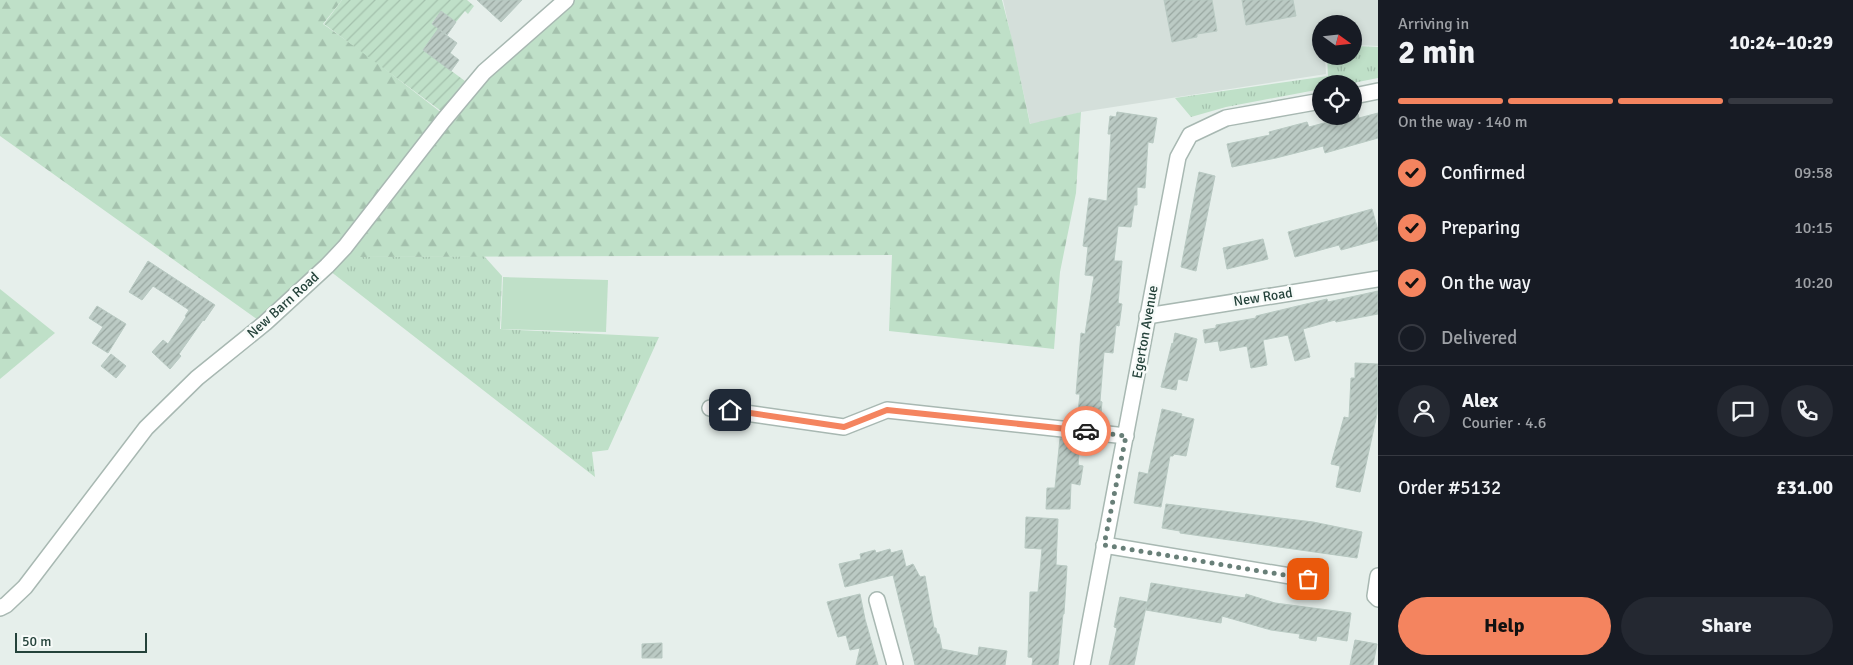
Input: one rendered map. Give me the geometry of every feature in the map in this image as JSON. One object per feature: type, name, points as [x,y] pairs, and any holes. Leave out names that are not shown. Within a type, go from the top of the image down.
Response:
[{"type":"street","name":"New Barn Road","points":[[0,608],[25,587],[146,428],[197,378],[265,323],[327,266],[484,72],[566,0]]},
{"type":"street","points":[[1362,94],[1378,91]]},
{"type":"street","name":"Egerton Avenue","points":[[1082,665],[1178,157],[1190,135],[1226,118],[1312,103]]},
{"type":"street","name":"New Road","points":[[1147,316],[1378,278]]},
{"type":"street","points":[[710,408],[844,427],[887,410],[1126,436]]},
{"type":"street","points":[[1104,545],[1308,579]]},
{"type":"street","points":[[1378,576],[1375,596],[1378,598]]},
{"type":"street","points":[[877,600],[895,665]]},
{"type":"shaded area","points":[[1003,0],[1378,0],[1378,46],[1362,45],[1362,15],[1312,15],[1312,65],[1326,65],[1326,74],[1081,112],[1031,127]]},
{"type":"green space","points":[[0,0],[342,0],[323,24],[367,55],[443,114],[335,251],[261,322],[0,136]]},
{"type":"green space","points":[[342,0],[467,0],[474,6],[468,14],[465,11],[456,22],[441,11],[432,23],[439,29],[423,50],[465,81],[441,111],[324,24]]},
{"type":"green space","points":[[574,0],[1002,0],[1030,124],[1081,112],[1076,193],[1060,272],[1054,349],[889,331],[892,255],[344,257],[486,80]]},
{"type":"green space","points":[[1362,46],[1378,47],[1378,78],[1362,81],[1362,75],[1328,75],[1327,65],[1362,65]]},
{"type":"green space","points":[[1312,78],[1312,91],[1226,107],[1191,117],[1175,98]]},
{"type":"green space","points":[[484,256],[502,276],[500,329],[659,337],[608,450],[592,452],[595,477],[330,271],[344,257]]},
{"type":"green space","points":[[503,277],[608,280],[606,332],[501,329]]},
{"type":"green space","points":[[0,289],[55,333],[0,379]]},
{"type":"building","points":[[477,0],[522,0],[501,22]]},
{"type":"building","points":[[1164,0],[1212,0],[1217,31],[1197,34],[1197,37],[1172,42]]},
{"type":"building","points":[[1242,0],[1293,0],[1296,16],[1246,25]]},
{"type":"building","points":[[441,11],[456,22],[447,35],[432,24]]},
{"type":"building","points":[[438,29],[457,43],[450,53],[459,60],[451,71],[423,50]]},
{"type":"building","points":[[1117,112],[1157,118],[1153,143],[1148,142],[1145,188],[1137,187],[1137,205],[1134,205],[1131,227],[1118,226],[1114,261],[1122,261],[1118,303],[1122,304],[1119,326],[1116,325],[1113,353],[1104,352],[1100,424],[1077,421],[1080,394],[1076,394],[1081,333],[1085,334],[1094,276],[1085,275],[1088,247],[1083,246],[1089,198],[1107,201],[1111,134],[1108,134],[1110,116],[1116,117]]},
{"type":"building","points":[[1378,113],[1378,138],[1325,153],[1323,146],[1232,167],[1227,144],[1270,135],[1269,132],[1307,122],[1309,127],[1317,125],[1362,125],[1362,117]]},
{"type":"building","points":[[1199,172],[1215,176],[1196,271],[1181,267]]},
{"type":"building","points":[[1372,209],[1378,230],[1378,240],[1341,250],[1339,245],[1295,257],[1288,232]]},
{"type":"building","points":[[1263,239],[1268,259],[1227,269],[1223,248]]},
{"type":"building","points":[[148,261],[215,305],[179,354],[181,356],[170,369],[152,352],[163,340],[168,344],[189,310],[153,286],[142,300],[129,292]]},
{"type":"building","points":[[1378,291],[1378,314],[1336,322],[1335,320],[1303,329],[1310,357],[1295,361],[1288,335],[1263,340],[1267,365],[1251,368],[1247,346],[1220,351],[1218,341],[1205,343],[1203,330],[1216,328],[1216,325],[1256,318],[1256,316],[1327,299],[1328,302]]},
{"type":"building","points":[[97,306],[126,324],[108,353],[92,343],[103,327],[89,318]]},
{"type":"building","points":[[1175,333],[1197,339],[1187,381],[1178,379],[1176,390],[1161,387]]},
{"type":"building","points":[[111,354],[126,366],[116,378],[101,366]]},
{"type":"building","points":[[1355,363],[1378,364],[1377,414],[1360,492],[1336,487],[1340,466],[1331,464],[1344,417],[1349,418],[1351,378],[1355,378]]},
{"type":"building","points":[[1162,409],[1194,419],[1186,456],[1174,454],[1170,456],[1161,507],[1134,503],[1139,472],[1148,474]]},
{"type":"building","points":[[1060,438],[1080,440],[1078,465],[1083,466],[1080,485],[1071,483],[1070,509],[1046,509],[1047,488],[1055,488]]},
{"type":"building","points":[[1166,504],[1313,522],[1362,532],[1357,558],[1180,533],[1180,531],[1162,528]]},
{"type":"building","points":[[1026,517],[1058,519],[1056,565],[1067,566],[1058,665],[1032,665],[1033,658],[1028,657],[1030,592],[1038,592],[1042,549],[1025,548]]},
{"type":"building","points":[[890,549],[891,553],[902,550],[906,567],[913,564],[920,577],[925,576],[934,628],[936,628],[937,634],[939,634],[942,649],[978,656],[979,647],[1007,651],[1005,665],[915,665],[893,575],[845,587],[839,564],[861,559],[860,554],[875,550],[876,553]]},
{"type":"building","points":[[1151,583],[1245,598],[1246,594],[1275,603],[1351,613],[1347,641],[1317,636],[1316,641],[1299,638],[1300,634],[1271,630],[1222,616],[1221,623],[1146,610]]},
{"type":"building","points":[[860,594],[878,665],[856,665],[860,648],[850,650],[846,635],[838,637],[827,602]]},
{"type":"building","points":[[1120,597],[1147,602],[1134,665],[1109,665],[1117,628],[1114,627]]},
{"type":"building","points":[[1355,640],[1377,644],[1373,665],[1350,665]]},
{"type":"building","points":[[662,643],[662,658],[642,658],[642,644]]},
{"type":"way so far","points":[[1086,431],[1126,436],[1104,545],[1308,579]]},
{"type":"route","points":[[730,410],[844,427],[887,410],[1086,431]]}]
